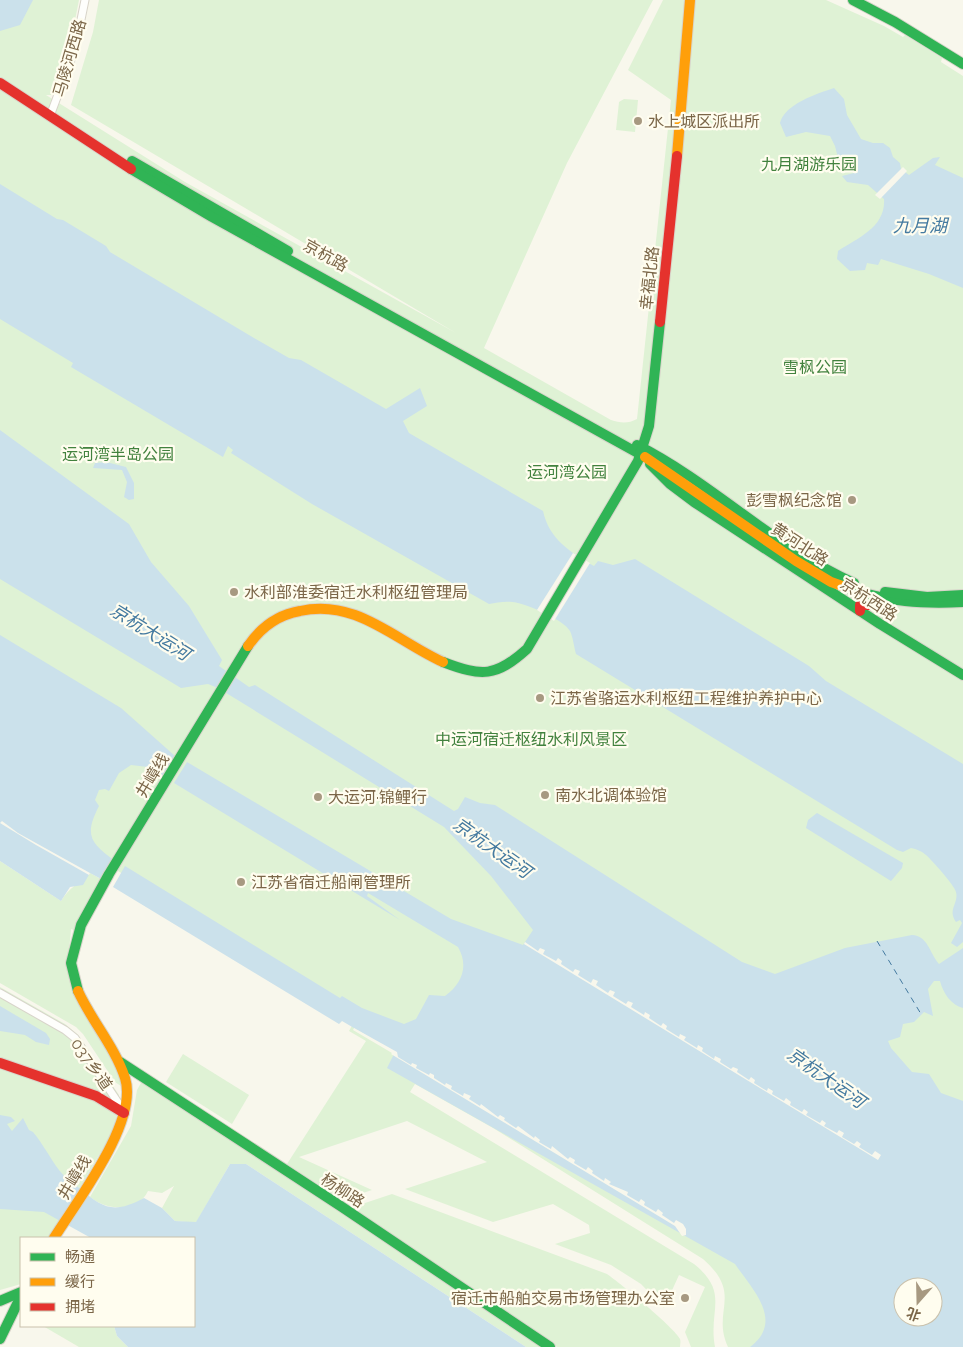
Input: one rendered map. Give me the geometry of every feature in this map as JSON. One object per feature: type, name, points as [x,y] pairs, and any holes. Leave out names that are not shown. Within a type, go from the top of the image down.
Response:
[{"type":"main road","name":"幸福北路","points":[[546,616],[642,451],[653,388],[684,82],[690,0]]},
{"type":"main road","points":[[853,0],[877,10],[963,64]]},
{"type":"main road","name":"京杭路","points":[[0,77],[51,113],[212,217],[642,451]]},
{"type":"main road","name":"京杭路","points":[[0,83],[51,113]]},
{"type":"main road","name":"黄河北路","points":[[642,451],[669,462],[800,554],[841,578],[896,594],[927,597],[963,595]]},
{"type":"main road","name":"黄河北路","points":[[642,451],[796,560],[831,582],[862,593],[898,602],[930,604],[963,602]]},
{"type":"main road","name":"京杭西路","points":[[642,451],[660,476],[713,515],[864,608],[963,675]]},
{"type":"main road","name":"井嶂线","points":[[55,1236],[118,1131],[128,1094],[126,1078],[118,1061],[74,984],[71,969],[76,939],[91,906],[216,698],[258,632],[277,618],[301,610],[320,608],[353,613],[455,668],[482,674],[500,670],[517,660],[527,648],[546,616]]},
{"type":"main road","name":"杨柳路","points":[[118,1061],[342,1207],[550,1347]]},
{"type":"main road","points":[[0,1063],[96,1096],[124,1113]]},
{"type":"main road","points":[[0,1300],[20,1294]]},
{"type":"main road","points":[[0,1339],[20,1296]]},
{"type":"street","name":"马陵河西路","points":[[51,113],[75,49],[85,0]]},
{"type":"street","name":"037乡道","points":[[0,993],[65,1030],[75,1038],[124,1113]]},
{"type":"green space","name":"中运河宿迁枢纽水利风景区","points":[[0,0],[79,0],[69,50],[54,91],[51,95],[46,95],[185,182],[456,333],[71,105],[93,32],[99,0],[653,0],[567,163],[484,348],[611,420],[621,422],[630,422],[637,419],[671,100],[628,70],[663,0],[826,0],[884,26],[903,37],[905,35],[942,58],[941,62],[963,76],[963,1347],[728,1347],[724,1334],[724,1293],[722,1283],[703,1259],[493,1128],[415,1084],[410,1092],[694,1264],[705,1274],[715,1293],[715,1347],[691,1347],[685,1332],[705,1287],[679,1275],[664,1308],[641,1284],[611,1265],[555,1244],[590,1233],[589,1225],[553,1204],[493,1222],[405,1189],[487,1162],[407,1121],[299,1157],[372,1190],[342,1200],[287,1164],[366,1041],[349,1031],[357,1017],[0,799]]},
{"type":"green space","points":[[624,99],[638,100],[635,132],[616,130],[619,102]]},
{"type":"green space","points":[[0,861],[61,901],[71,889],[90,873],[103,880],[74,930],[71,929],[68,963],[123,1083],[121,1086],[115,1082],[83,1034],[76,1027],[0,983]]},
{"type":"green space","points":[[0,987],[65,1024],[78,1035],[119,1095],[115,1128],[51,1237],[20,1237],[20,1284],[0,1290]]},
{"type":"green space","points":[[183,1054],[249,1095],[232,1124],[166,1082]]},
{"type":"green space","points":[[141,1083],[144,1083],[544,1347],[526,1347],[246,1164],[230,1164],[196,1223],[175,1221],[162,1208],[174,1186],[162,1193],[148,1191],[137,1203],[122,1208],[97,1202],[90,1197],[131,1126],[137,1090]]},
{"type":"green space","points":[[392,1194],[607,1274],[676,1333],[680,1339],[680,1347],[557,1347],[350,1208]]},
{"type":"green space","points":[[45,1327],[114,1327],[117,1336],[128,1347],[79,1347]]},
{"type":"water","points":[[0,0],[33,0],[20,25],[0,31]]},
{"type":"water","name":"九月湖","points":[[834,88],[844,99],[847,115],[861,139],[873,143],[883,143],[890,148],[893,157],[900,163],[901,169],[909,175],[933,158],[940,157],[935,165],[963,178],[963,288],[929,274],[881,259],[878,265],[867,263],[865,270],[850,271],[837,259],[838,251],[862,236],[876,224],[883,209],[884,199],[868,185],[847,182],[842,176],[854,173],[852,168],[841,170],[835,146],[830,136],[806,132],[786,137],[780,123],[788,110],[795,105]]},
{"type":"water","points":[[0,184],[106,246],[110,252],[254,338],[289,358],[301,360],[386,409],[420,388],[427,406],[403,421],[409,433],[543,511],[555,537],[569,550],[594,566],[598,561],[613,565],[635,559],[809,666],[826,681],[963,764],[963,942],[957,947],[951,943],[962,923],[960,920],[956,922],[953,914],[956,900],[955,889],[929,857],[922,852],[911,848],[903,852],[897,850],[576,654],[570,631],[552,617],[518,603],[489,604],[312,504],[231,453],[233,450],[228,446],[223,457],[71,367],[73,363],[0,319]]},
{"type":"water","name":"京杭大运河","points":[[0,430],[129,524],[151,562],[189,606],[222,660],[219,666],[249,687],[255,685],[454,811],[458,809],[465,797],[480,803],[495,805],[742,962],[775,974],[845,948],[912,935],[925,941],[939,964],[963,948],[963,1008],[948,998],[940,981],[934,981],[928,989],[933,1016],[924,1012],[914,1022],[903,1024],[900,1037],[888,1041],[891,1048],[912,1072],[929,1074],[941,1093],[963,1101],[963,1347],[750,1347],[760,1337],[765,1327],[765,1316],[756,1294],[735,1264],[387,1068],[395,1052],[342,1021],[339,1024],[113,887],[125,866],[340,998],[342,996],[362,1008],[404,1024],[416,1019],[429,995],[445,996],[456,986],[463,968],[463,961],[458,947],[368,893],[367,896],[400,920],[174,783],[187,762],[451,919],[523,945],[533,930],[491,876],[444,827],[218,688],[208,684],[181,688],[0,579]]},
{"type":"water","points":[[106,462],[126,467],[134,483],[134,499],[129,500],[124,497],[127,482],[122,470],[93,468],[95,463]]},
{"type":"water","points":[[0,635],[121,708],[175,756],[163,776],[148,767],[131,765],[119,773],[109,791],[105,789],[99,790],[95,800],[99,806],[92,824],[92,838],[100,849],[115,861],[103,880],[90,873],[83,885],[70,887],[61,901],[0,861]]},
{"type":"water","points":[[817,813],[903,863],[902,868],[891,881],[806,828],[808,820]]},
{"type":"water","points":[[0,1006],[46,1033],[50,1039],[49,1045],[36,1042],[25,1035],[0,1031]]},
{"type":"water","points":[[0,1115],[11,1117],[15,1121],[7,1124],[12,1131],[23,1118],[29,1130],[37,1137],[61,1173],[95,1201],[110,1207],[117,1207],[134,1203],[144,1198],[162,1208],[175,1221],[196,1222],[230,1164],[246,1164],[526,1347],[128,1347],[117,1336],[114,1327],[195,1327],[195,1237],[89,1237],[44,1212],[0,1209]]},
{"type":"pier","points":[[903,167],[907,171],[880,199],[875,195]]},
{"type":"pier","points":[[573,553],[590,563],[554,621],[537,610]]},
{"type":"pier","points":[[2,821],[18,833],[90,873],[89,875],[0,823]]},
{"type":"pier","points":[[525,942],[538,951],[540,948],[545,950],[543,954],[556,961],[558,958],[562,961],[561,964],[573,972],[575,969],[580,971],[578,975],[591,983],[593,979],[598,981],[596,985],[608,993],[610,990],[615,992],[613,996],[626,1004],[628,1001],[633,1003],[631,1007],[644,1015],[645,1012],[650,1015],[649,1018],[661,1026],[663,1023],[667,1026],[666,1029],[679,1037],[680,1034],[686,1037],[684,1040],[697,1048],[698,1045],[703,1048],[702,1051],[714,1059],[715,1056],[721,1059],[720,1062],[731,1069],[733,1067],[738,1069],[737,1072],[749,1080],[751,1077],[755,1080],[754,1083],[767,1091],[768,1088],[773,1091],[772,1094],[784,1101],[786,1098],[791,1102],[790,1105],[802,1112],[804,1109],[808,1112],[806,1115],[820,1123],[822,1120],[826,1123],[824,1126],[837,1133],[839,1130],[844,1133],[842,1137],[854,1144],[857,1141],[861,1144],[859,1147],[872,1155],[875,1151],[881,1155],[878,1160],[524,944]]},
{"type":"pier","points":[[354,1028],[397,1052],[398,1057],[411,1065],[412,1063],[417,1065],[416,1068],[429,1075],[430,1073],[434,1075],[434,1078],[445,1085],[446,1083],[452,1086],[451,1089],[463,1096],[464,1093],[471,1096],[469,1099],[480,1106],[481,1104],[498,1117],[500,1115],[505,1118],[504,1120],[516,1128],[518,1126],[534,1138],[535,1136],[540,1140],[539,1142],[551,1149],[552,1146],[568,1159],[570,1157],[575,1160],[574,1163],[586,1170],[588,1167],[593,1171],[592,1173],[604,1181],[605,1178],[611,1182],[609,1184],[628,1192],[627,1195],[639,1202],[641,1199],[645,1202],[644,1205],[656,1212],[658,1209],[663,1213],[662,1215],[674,1223],[676,1220],[683,1224],[686,1229],[686,1235],[682,1236],[675,1226],[391,1054],[353,1030]]},
{"type":"ferry route","points":[[877,941],[921,1014]]},
{"type":"traffic: fast","points":[[853,0],[895,22],[963,64]]},
{"type":"traffic: fast","points":[[132,161],[288,251]]},
{"type":"traffic: fast","points":[[131,169],[212,217],[645,457]]},
{"type":"traffic: fast","points":[[443,662],[468,670],[488,672],[506,665],[527,649],[638,461],[649,426],[660,322]]},
{"type":"traffic: fast","points":[[637,445],[692,478],[798,552],[825,569],[854,583]]},
{"type":"traffic: fast","points":[[650,464],[670,484],[694,502],[880,624],[963,675]]},
{"type":"traffic: fast","points":[[848,588],[862,593],[905,601],[963,602]]},
{"type":"traffic: fast","points":[[885,592],[927,597],[963,595]]},
{"type":"traffic: fast","points":[[78,991],[71,963],[81,925],[109,874],[248,646]]},
{"type":"traffic: fast","points":[[120,1062],[342,1207],[550,1347]]},
{"type":"traffic: fast","points":[[0,1301],[20,1292]]},
{"type":"traffic: fast","points":[[0,1339],[20,1298]]},
{"type":"traffic: slow","points":[[677,156],[690,0]]},
{"type":"traffic: slow","points":[[645,457],[796,561],[831,582],[848,588]]},
{"type":"traffic: slow","points":[[248,646],[258,633],[284,615],[320,609],[339,611],[357,616],[443,662]]},
{"type":"traffic: slow","points":[[55,1237],[90,1182],[115,1138],[123,1116],[127,1096],[125,1078],[121,1067],[78,991]]},
{"type":"traffic: jam","points":[[0,83],[131,169]]},
{"type":"traffic: jam","points":[[660,322],[677,156]]},
{"type":"traffic: jam","points":[[860,611],[860,605],[869,605]]},
{"type":"traffic: jam","points":[[0,1063],[96,1096],[124,1113]]},
{"type":"place","name":"水上城区派出所","points":[[638,121]]},
{"type":"place","name":"彭雪枫纪念馆","points":[[852,500]]},
{"type":"place","name":"水利部淮委宿迁水利枢纽管理局","points":[[234,592]]},
{"type":"place","name":"江苏省骆运水利枢纽工程维护养护中心","points":[[540,698]]},
{"type":"place","name":"南水北调体验馆","points":[[545,795]]},
{"type":"place","name":"大运河·锦鲤行","points":[[318,797]]},
{"type":"place","name":"江苏省宿迁船闸管理所","points":[[241,882]]},
{"type":"place","name":"宿迁市船舶交易市场管理办公室","points":[[685,1298]]},
{"type":"park label","name":"九月湖游乐园","points":[[809,164]]},
{"type":"park label","name":"雪枫公园","points":[[815,367]]},
{"type":"park label","name":"运河湾半岛公园","points":[[118,454]]},
{"type":"park label","name":"运河湾公园","points":[[567,472]]}]
